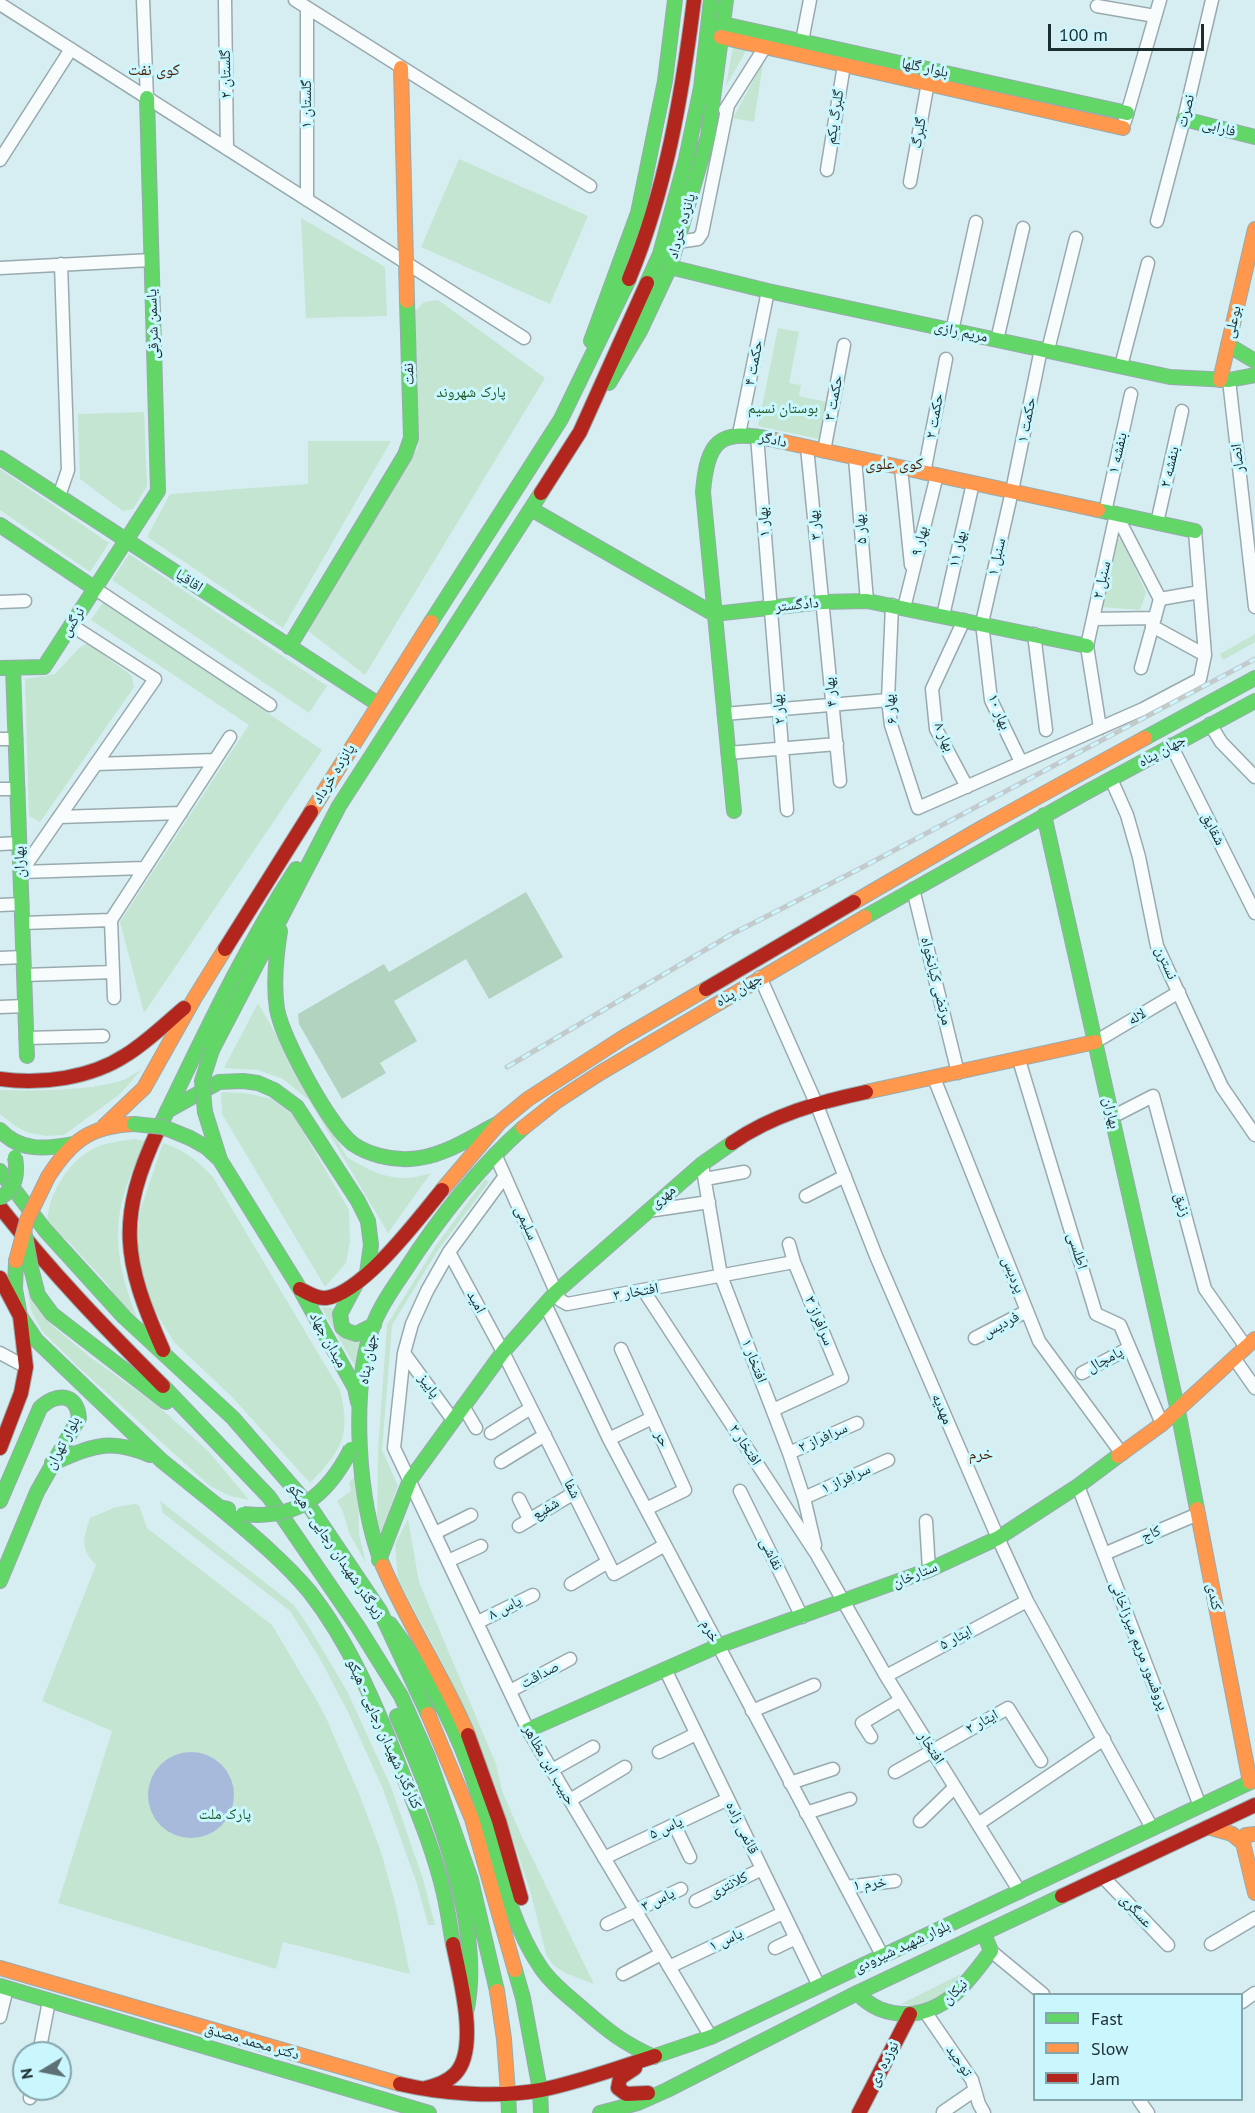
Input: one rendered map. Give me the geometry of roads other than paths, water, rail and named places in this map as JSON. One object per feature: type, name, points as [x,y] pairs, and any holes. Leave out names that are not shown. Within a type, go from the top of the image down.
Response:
[{"type":"main road","name":"پانزده خرداد","points":[[561,419],[620,267],[638,213],[665,81],[675,0]]},
{"type":"main road","name":"پانزده خرداد","points":[[104,1126],[144,1088],[194,999],[378,704],[561,419],[624,292],[641,249],[671,146],[694,0]]},
{"type":"main road","name":"پانزده خرداد","points":[[580,432],[660,255],[686,159],[701,88],[711,0]]},
{"type":"main road","name":"پانزده خرداد","points":[[220,1160],[204,1112],[202,1081],[212,1050],[339,806],[580,432],[640,331],[670,267],[708,136],[726,0]]},
{"type":"main road","name":"بلوار گلها","points":[[722,31],[802,41],[1127,113]]},
{"type":"main road","name":"بلوار گلها","points":[[722,31],[765,47],[1123,128]]},
{"type":"main road","name":"نفت","points":[[289,646],[405,455],[411,438],[401,68]]},
{"type":"main road","name":"یاسمن شرقی","points":[[125,540],[158,490],[147,98]]},
{"type":"main road","name":"فارابی","points":[[1184,119],[1255,137]]},
{"type":"main road","name":"بوعلی","points":[[1225,380],[1228,345],[1255,229]]},
{"type":"main road","name":"مریم رازی","points":[[670,267],[768,291],[1170,377],[1225,380],[1255,375]]},
{"type":"main road","points":[[1228,345],[1255,361]]},
{"type":"main road","name":"دادگر","points":[[734,811],[703,492],[708,455],[715,443],[728,436],[740,434],[757,436],[1195,531]]},
{"type":"main road","name":"اقاقیا","points":[[0,458],[378,704]]},
{"type":"main road","points":[[531,509],[714,614]]},
{"type":"main road","points":[[0,525],[94,588]]},
{"type":"main road","name":"نرگس","points":[[7,668],[45,667],[125,540]]},
{"type":"main road","name":"دادگستر","points":[[714,614],[822,602],[867,600],[1087,646]]},
{"type":"main road","name":"بهاران","points":[[7,668],[16,739],[27,1056]]},
{"type":"main road","name":"جهان پناه","points":[[300,1289],[315,1297],[327,1298],[339,1294],[362,1278],[386,1255],[499,1123],[580,1066],[643,1026],[985,826],[1255,678]]},
{"type":"main road","name":"جهان پناه","points":[[360,1409],[368,1341],[382,1306],[429,1231],[495,1154],[530,1122],[564,1097],[760,976],[1044,815],[1210,724],[1253,704]]},
{"type":"main road","points":[[165,1355],[134,1276],[129,1224],[132,1197],[153,1142],[238,962],[277,897],[339,806]]},
{"type":"main road","name":"بهاران","points":[[1044,815],[1178,1411]]},
{"type":"main road","points":[[282,916],[277,950],[276,984],[279,1018],[321,1098],[346,1138],[374,1154],[412,1159],[434,1155],[499,1123]]},
{"type":"main road","points":[[0,1079],[71,1078],[99,1071],[126,1057],[194,999]]},
{"type":"main road","name":"مهری","points":[[379,1560],[410,1480],[503,1352],[556,1292],[702,1164],[752,1129],[816,1103],[1095,1042]]},
{"type":"main road","points":[[167,1111],[219,1082],[243,1081],[258,1083],[274,1090],[297,1107],[358,1201],[368,1221],[371,1245],[362,1278],[342,1306],[339,1319],[341,1325],[347,1332],[356,1334],[374,1325]]},
{"type":"main road","name":"میدان جهاد","points":[[134,1124],[164,1127],[206,1147],[220,1160],[300,1289],[355,1388],[360,1409],[358,1425],[340,1474],[328,1487],[302,1506],[277,1515],[253,1516],[219,1507],[162,1461],[36,1340],[20,1316],[15,1289],[16,1261],[24,1230],[48,1177],[73,1144],[104,1126],[134,1124]]},
{"type":"main road","points":[[3,1134],[21,1145],[35,1148],[51,1149],[73,1144]]},
{"type":"main road","points":[[0,1198],[10,1192],[16,1181],[18,1169],[15,1156],[3,1134]]},
{"type":"main road","name":"زیرگذر شهیدان رجایی - هپکو","points":[[0,1171],[52,1239],[124,1317],[232,1418],[291,1484],[380,1611],[439,1738],[472,1819],[523,1998],[540,2090],[541,2113]]},
{"type":"main road","name":"زیرگذر شهیدان رجایی - هپکو","points":[[0,1206],[29,1244],[87,1310],[202,1425],[269,1497],[358,1627],[401,1695],[428,1757],[471,1880],[499,2001],[509,2113]]},
{"type":"main road","points":[[24,1230],[30,1268],[38,1295],[52,1314],[163,1400],[202,1425]]},
{"type":"main road","points":[[0,1278],[20,1316],[26,1367],[15,1414],[0,1448]]},
{"type":"main road","name":"ستارخان","points":[[528,1730],[718,1646],[929,1570],[998,1538],[1078,1486],[1162,1425],[1250,1343]]},
{"type":"main road","name":"بلوار تهران","points":[[0,1501],[40,1408],[50,1398],[65,1397],[77,1404],[80,1411],[79,1418],[52,1463],[27,1512],[0,1581]]},
{"type":"main road","points":[[360,1409],[367,1508],[371,1534],[379,1560],[442,1679],[471,1743],[494,1800],[521,1898]]},
{"type":"main road","name":"کندی","points":[[1178,1411],[1253,1781]]},
{"type":"main road","points":[[52,1463],[96,1445],[114,1443],[131,1446],[162,1461]]},
{"type":"main road","name":"کنارگذر شهیدان رجایی - هپکو","points":[[219,1507],[256,1538],[298,1579],[347,1649],[384,1726],[428,1837],[444,1894],[466,2013],[467,2034],[465,2054],[460,2067],[451,2078],[441,2084],[422,2089]]},
{"type":"main road","points":[[380,1611],[411,1650],[436,1692],[470,1770],[486,1816],[511,1907],[536,1960],[560,1989],[605,2028],[621,2041],[654,2057]]},
{"type":"main road","points":[[358,1627],[418,1767],[446,1842],[460,1894],[467,1944],[471,1987],[466,2013]]},
{"type":"main road","name":"بلوار شهید شیرودی","points":[[508,2093],[540,2090],[582,2080],[711,2037],[1253,1781]]},
{"type":"main road","name":"بلوار شهید شیرودی","points":[[600,2113],[638,2103],[667,2090],[857,1993],[1255,1805]]},
{"type":"main road","points":[[1208,1827],[1227,1831],[1243,1843],[1255,1893]]},
{"type":"main road","points":[[1243,1843],[1246,1834],[1255,1834]]},
{"type":"main road","points":[[984,1934],[991,1951]]},
{"type":"main road","name":"نیکان","points":[[857,1993],[873,2008],[910,2014],[926,2013],[952,1998],[991,1951]]},
{"type":"main road","name":"دکتر محمد مصدق","points":[[0,1968],[381,2080],[422,2089],[508,2093]]},
{"type":"main road","name":"دکتر محمد مصدق","points":[[3,1987],[424,2112]]},
{"type":"main road","name":"نوزده دی","points":[[859,2113],[910,2014]]},
{"type":"main road","points":[[654,2057],[620,2078],[618,2088],[626,2094],[667,2090]]},
{"type":"main road","points":[[422,2089],[433,2096],[435,2104],[430,2110],[424,2112]]},
{"type":"main road","points":[[626,2113],[638,2103]]},
{"type":"street","points":[[143,0],[147,98]]},
{"type":"street","name":"گلستان ۲","points":[[225,0],[227,149]]},
{"type":"street","points":[[295,0],[590,186]]},
{"type":"street","points":[[802,41],[810,0]]},
{"type":"street","points":[[1123,128],[1160,0]]},
{"type":"street","name":"نصرت","points":[[1156,220],[1184,119],[1212,0]]},
{"type":"street","points":[[0,4],[524,338]]},
{"type":"street","points":[[1096,6],[1155,16]]},
{"type":"street","name":"گلستان ۱","points":[[307,8],[307,200]]},
{"type":"street","points":[[708,136],[765,47]]},
{"type":"street","points":[[0,160],[71,49]]},
{"type":"street","name":"گلبرگ یکم","points":[[827,170],[844,65]]},
{"type":"street","name":"گلبرگ","points":[[910,182],[930,69]]},
{"type":"street","points":[[677,242],[698,239],[702,233],[728,105]]},
{"type":"street","points":[[952,331],[976,222]]},
{"type":"street","points":[[997,340],[1023,228]]},
{"type":"street","name":"حکمت ۱","points":[[1012,491],[1045,350],[1076,238]]},
{"type":"street","points":[[0,268],[151,260]]},
{"type":"street","points":[[1121,366],[1148,263]]},
{"type":"street","points":[[59,496],[68,470],[61,264]]},
{"type":"street","name":"حکمت ۴","points":[[740,434],[768,291]]},
{"type":"street","name":"حکمت ۳","points":[[824,451],[844,345]]},
{"type":"street","name":"حکمت ۲","points":[[931,474],[945,359]]},
{"type":"street","name":"انصار","points":[[1225,380],[1255,607]]},
{"type":"street","name":"بنفشه ۱","points":[[1111,513],[1131,394]]},
{"type":"street","name":"بنفشه ۲","points":[[1157,523],[1182,411]]},
{"type":"street","name":"بهار ۱","points":[[757,436],[771,608]]},
{"type":"street","name":"بهار ۳","points":[[807,447],[822,602]]},
{"type":"street","name":"بهار ۵","points":[[855,458],[867,600]]},
{"type":"street","points":[[901,468],[912,575]]},
{"type":"street","name":"بهار ۹","points":[[898,607],[912,575],[931,474]]},
{"type":"street","name":"بهار ۱۱","points":[[943,616],[973,483]]},
{"type":"street","name":"سنبل ۱","points":[[982,623],[1012,491]]},
{"type":"street","points":[[1111,513],[1160,599],[1141,668]]},
{"type":"street","name":"سنبل ۲","points":[[1087,646],[1111,513]]},
{"type":"street","points":[[967,786],[1143,709],[1200,679],[1205,654],[1195,531]]},
{"type":"street","points":[[94,588],[270,705]]},
{"type":"street","points":[[1160,599],[1200,592]]},
{"type":"street","points":[[0,602],[25,601]]},
{"type":"street","name":"بهار ۴","points":[[822,602],[840,781]]},
{"type":"street","name":"بهار ۶","points":[[898,607],[888,700],[891,725],[918,808],[967,786]]},
{"type":"street","name":"بهار ۲","points":[[771,608],[788,810]]},
{"type":"street","points":[[1093,619],[1153,622],[1205,654]]},
{"type":"street","name":"بهار ۸","points":[[964,620],[932,689],[936,729],[967,786]]},
{"type":"street","name":"بهار ۱۰","points":[[982,623],[991,700],[1021,762]]},
{"type":"street","points":[[21,872],[155,679],[71,625]]},
{"type":"street","points":[[1034,634],[1046,730]]},
{"type":"street","points":[[1087,646],[1100,728]]},
{"type":"street","points":[[724,714],[888,700]]},
{"type":"street","points":[[1210,724],[1221,742],[1255,777]]},
{"type":"street","points":[[114,998],[111,920],[230,737]]},
{"type":"street","points":[[0,740],[16,739]]},
{"type":"street","points":[[728,753],[837,744]]},
{"type":"street","name":"شقایق","points":[[1171,745],[1255,913]]},
{"type":"street","points":[[96,764],[215,760]]},
{"type":"street","name":"نسترن","points":[[1111,779],[1127,815],[1139,857],[1158,946],[1222,1087],[1255,1135]]},
{"type":"street","points":[[0,789],[18,789]]},
{"type":"street","points":[[59,817],[181,813]]},
{"type":"street","points":[[0,844],[20,843]]},
{"type":"street","points":[[21,872],[145,868]]},
{"type":"street","name":"مرتضی کیانخواه","points":[[913,889],[958,1073]]},
{"type":"street","points":[[0,905],[22,904]]},
{"type":"street","points":[[22,923],[111,920]]},
{"type":"street","points":[[0,958],[23,957]]},
{"type":"street","points":[[24,975],[113,972]]},
{"type":"street","name":"مهدیه","points":[[760,976],[816,1103],[876,1256],[998,1538],[1027,1601],[1152,1828]]},
{"type":"street","name":"لاله","points":[[1095,1042],[1179,992]]},
{"type":"street","points":[[0,1007],[25,1006]]},
{"type":"street","points":[[26,1038],[104,1036]]},
{"type":"street","name":"اطلسی","points":[[1019,1060],[1096,1314],[1120,1325],[1162,1425]]},
{"type":"street","name":"پردیس","points":[[934,1078],[1039,1341],[1122,1454]]},
{"type":"street","name":"زنبق","points":[[1112,1117],[1153,1096],[1205,1288],[1250,1343]]},
{"type":"street","name":"سلیمی","points":[[495,1154],[556,1292]]},
{"type":"street","name":"افتخار ۱","points":[[702,1164],[721,1276],[789,1453],[804,1498],[817,1554]]},
{"type":"street","points":[[705,1179],[744,1172]]},
{"type":"street","name":"حبیب ابن مظاهر","points":[[506,1176],[449,1252],[412,1324],[404,1353],[394,1448],[528,1730],[711,2037]]},
{"type":"street","points":[[806,1196],[844,1176]]},
{"type":"street","points":[[646,1212],[709,1202]]},
{"type":"street","points":[[721,1276],[794,1262],[789,1245]]},
{"type":"street","name":"امید","points":[[449,1252],[503,1352]]},
{"type":"street","name":"سرافراز ۳","points":[[773,1410],[842,1378],[794,1262]]},
{"type":"street","name":"افتخار ۳","points":[[556,1292],[560,1300],[567,1304],[721,1276]]},
{"type":"street","name":"افتخار ۲","points":[[644,1291],[817,1554],[843,1602]]},
{"type":"street","name":"خرم","points":[[545,1304],[609,1439],[882,1955]]},
{"type":"street","name":"فردیس","points":[[975,1338],[1027,1311]]},
{"type":"street","name":"پامچال","points":[[1082,1373],[1129,1348]]},
{"type":"street","name":"حر","points":[[621,1349],[685,1490],[646,1509]]},
{"type":"street","name":"شفا","points":[[503,1352],[608,1562]]},
{"type":"street","points":[[0,1353],[26,1367]]},
{"type":"street","name":"پاییز","points":[[404,1353],[453,1419]]},
{"type":"street","points":[[1234,1358],[1255,1388]]},
{"type":"street","points":[[463,1406],[476,1428]]},
{"type":"street","points":[[491,1433],[531,1408]]},
{"type":"street","points":[[0,1410],[15,1414]]},
{"type":"street","points":[[609,1439],[652,1418]]},
{"type":"street","name":"سرافراز ۲","points":[[789,1453],[857,1423]]},
{"type":"street","points":[[501,1462],[545,1435]]},
{"type":"street","name":"سرافراز ۱","points":[[804,1498],[888,1460]]},
{"type":"street","name":"پروفسور مریم میرزاخانی","points":[[1078,1486],[1200,1806]]},
{"type":"street","name":"نقاشی","points":[[740,1491],[802,1617]]},
{"type":"street","name":"شفیع","points":[[519,1499],[524,1522],[574,1493]]},
{"type":"street","name":"کاج","points":[[1104,1554],[1198,1514]]},
{"type":"street","points":[[435,1533],[471,1515]]},
{"type":"street","points":[[926,1521],[929,1570]]},
{"type":"street","points":[[571,1584],[608,1562],[614,1574],[665,1545]]},
{"type":"street","points":[[448,1561],[480,1546]]},
{"type":"street","name":"یاس ۸","points":[[478,1622],[533,1595]]},
{"type":"street","name":"ایثار ۵","points":[[886,1676],[1027,1601]]},
{"type":"street","name":"افتخار","points":[[843,1602],[886,1676],[1020,1892]]},
{"type":"street","name":"صداقت","points":[[510,1691],[570,1659]]},
{"type":"street","name":"قائمی زاده","points":[[665,1670],[819,1986]]},
{"type":"street","points":[[752,1711],[814,1685]]},
{"type":"street","points":[[871,1737],[862,1723],[901,1700]]},
{"type":"street","name":"ایثار ۲","points":[[932,1750],[1008,1708],[1041,1761]]},
{"type":"street","points":[[659,1752],[696,1734]]},
{"type":"street","points":[[978,1824],[1104,1739]]},
{"type":"street","points":[[552,1770],[593,1747]]},
{"type":"street","points":[[896,1772],[932,1750]]},
{"type":"street","points":[[570,1800],[625,1767]]},
{"type":"street","points":[[790,1783],[833,1769]]},
{"type":"street","points":[[921,1821],[955,1787]]},
{"type":"street","name":"یاس ۵","points":[[604,1858],[728,1799]]},
{"type":"street","points":[[806,1813],[850,1799]]},
{"type":"street","points":[[674,1824],[690,1857]]},
{"type":"street","name":"کلانتری","points":[[696,1901],[762,1869]]},
{"type":"street","name":"عسگری","points":[[1103,1877],[1168,1945]]},
{"type":"street","name":"خرم ۱","points":[[846,1887],[895,1881]]},
{"type":"street","name":"یاس ۳","points":[[607,1924],[681,1889]]},
{"type":"street","name":"یاس ۱","points":[[669,1967],[783,1912]]},
{"type":"street","points":[[1211,1944],[1255,1917]]},
{"type":"street","points":[[775,1948],[796,1938]]},
{"type":"street","points":[[991,1951],[1040,1993]]},
{"type":"street","points":[[623,1974],[661,1954]]},
{"type":"street","points":[[0,2017],[3,1987]]},
{"type":"street","points":[[41,2041],[49,2001]]},
{"type":"street","name":"توحید","points":[[926,2013],[972,2080],[984,2113]]},
{"type":"street","points":[[943,2112],[975,2090]]},
{"type":"water","points":[[191,1752],[215,1759],[227,1771],[234,1795],[227,1819],[215,1831],[191,1838],[167,1831],[155,1819],[148,1795],[155,1771],[167,1759]]},
{"type":"railway","points":[[507,1067],[732,934],[1255,659]]},
{"type":"district","name":"کوی نفت","points":[[154,70]]},
{"type":"district","name":"کوی علوی","points":[[894,464]]},
{"type":"district","name":"خرم","points":[[981,1454]]},
{"type":"park label","name":"پارک شهروند","points":[[471,393]]},
{"type":"park label","name":"بوستان نسیم","points":[[783,409]]},
{"type":"park label","name":"پارک ملت","points":[[225,1815]]}]
